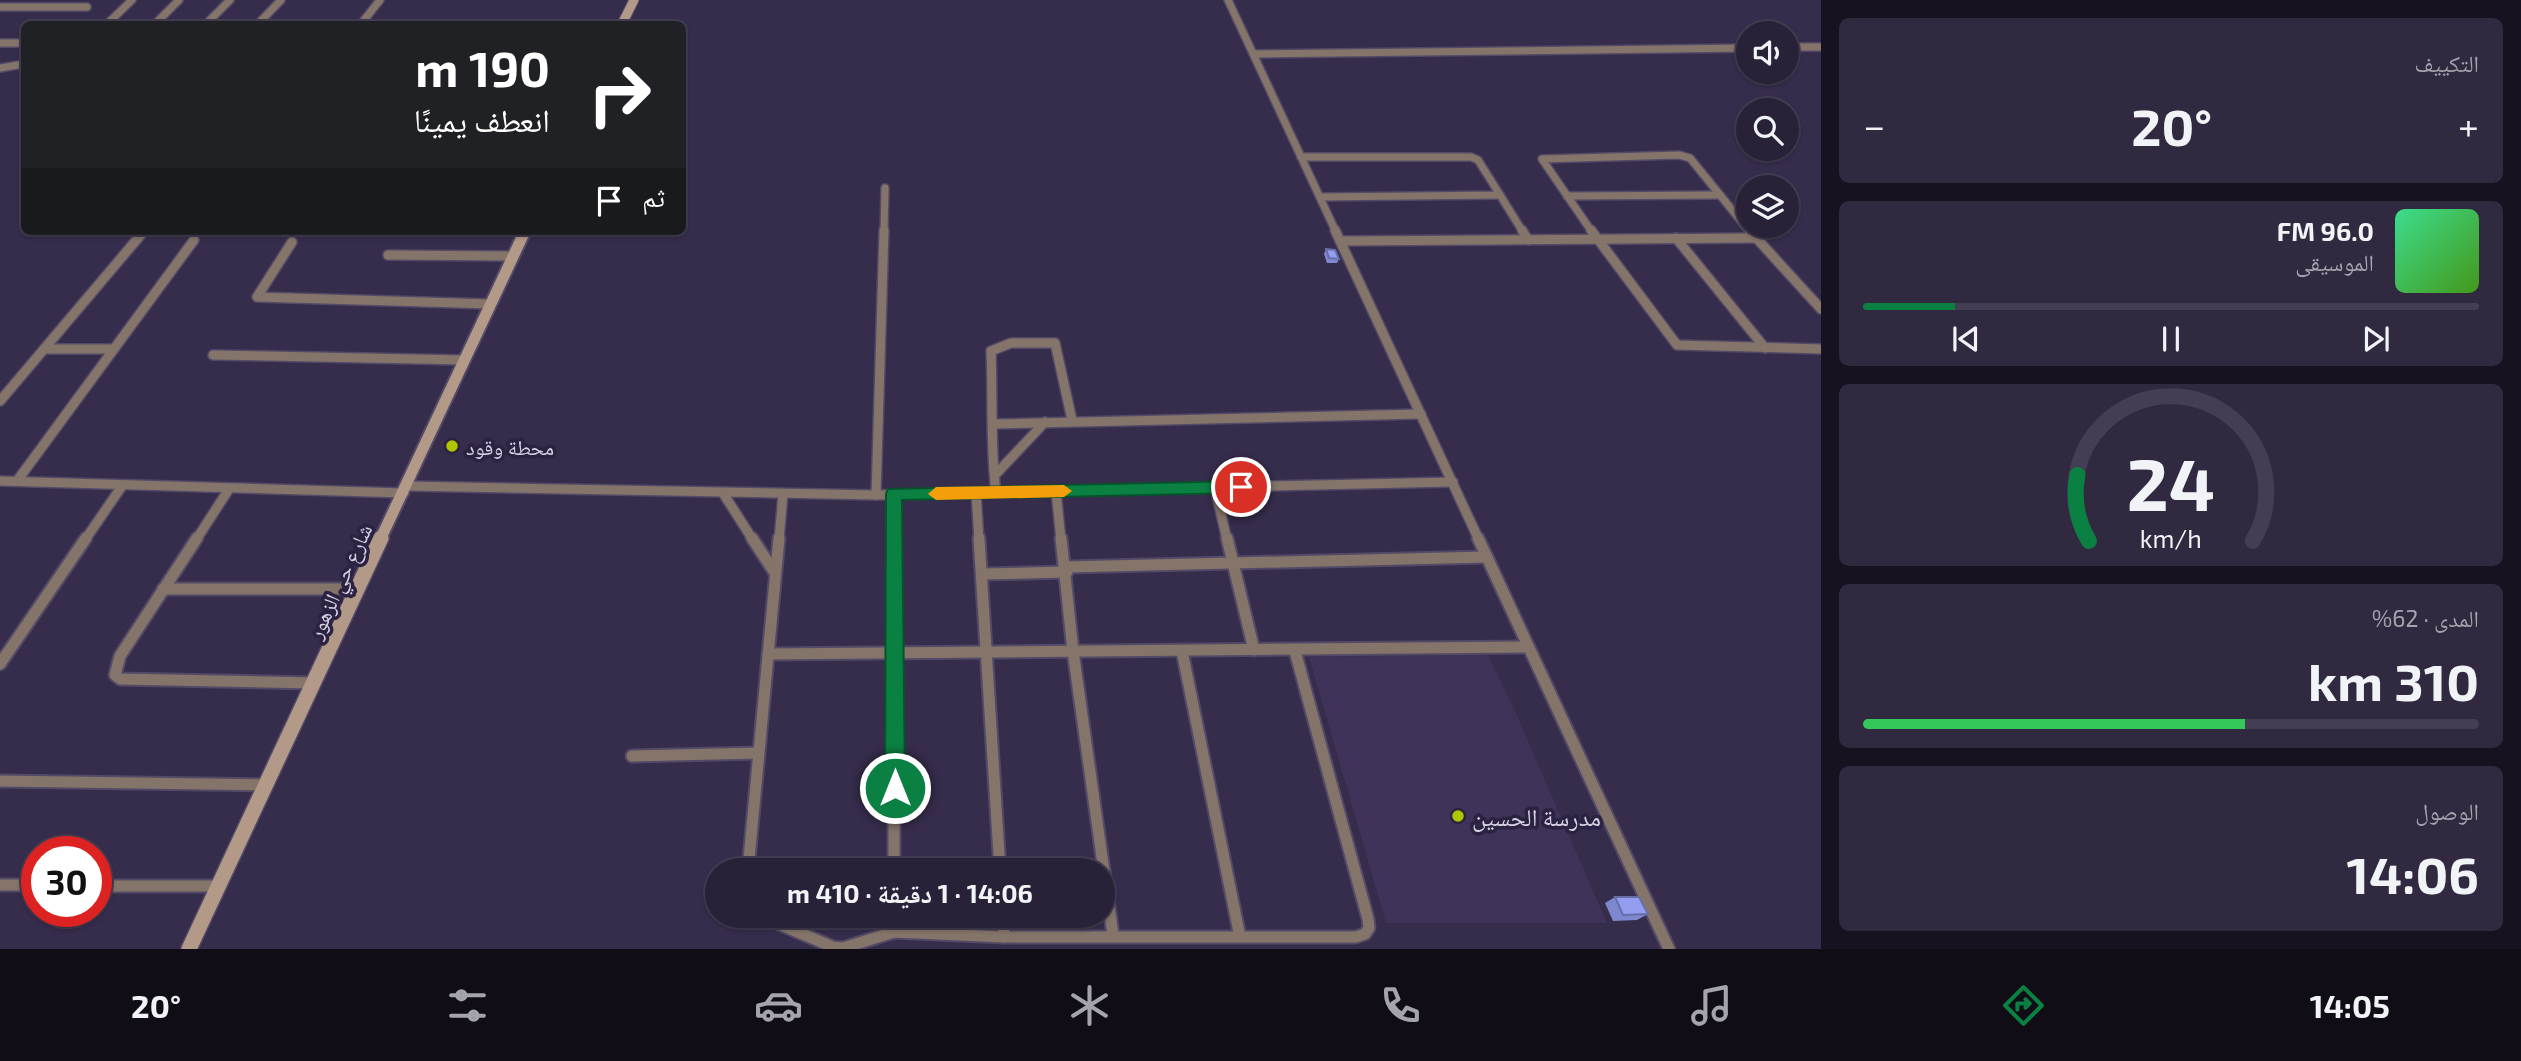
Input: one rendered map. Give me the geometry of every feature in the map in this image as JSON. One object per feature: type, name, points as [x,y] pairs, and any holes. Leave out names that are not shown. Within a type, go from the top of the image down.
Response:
[{"type":"street","points":[[110,21],[132,0]]},
{"type":"street","points":[[158,21],[179,0]]},
{"type":"street","points":[[209,21],[230,0]]},
{"type":"street","points":[[261,21],[281,0]]},
{"type":"street","points":[[363,21],[380,0]]},
{"type":"street","points":[[624,21],[634,0]]},
{"type":"street","points":[[1228,0],[1669,949]]},
{"type":"street","points":[[1,3],[87,7]]},
{"type":"street","points":[[0,43],[21,43]]},
{"type":"street","points":[[1799,47],[1821,47]]},
{"type":"street","points":[[1253,54],[1736,48]]},
{"type":"street","points":[[0,68],[21,64]]},
{"type":"street","points":[[1736,215],[1693,161],[1684,156],[1542,158],[1597,239],[1677,345],[1821,349]]},
{"type":"street","points":[[1301,157],[1471,157],[1478,160],[1528,240]]},
{"type":"street","points":[[876,495],[885,187]]},
{"type":"street","points":[[1320,197],[1500,195]]},
{"type":"street","points":[[1567,196],[1720,195]]},
{"type":"street","points":[[0,401],[141,235]]},
{"type":"street","name":"شارع حي الزهور","points":[[190,949],[523,235]]},
{"type":"street","points":[[1676,238],[1765,348]]},
{"type":"street","points":[[1340,241],[1736,238]]},
{"type":"street","points":[[1755,238],[1821,310]]},
{"type":"street","points":[[17,481],[194,240]]},
{"type":"street","points":[[292,242],[257,297],[491,304]]},
{"type":"street","points":[[388,255],[513,256]]},
{"type":"street","points":[[996,493],[992,460],[994,424],[991,351],[1001,344],[1050,341],[1056,346],[1072,420]]},
{"type":"street","points":[[45,349],[114,349]]},
{"type":"street","points":[[213,355],[465,360]]},
{"type":"street","points":[[994,424],[1072,420],[1421,414]]},
{"type":"street","points":[[995,475],[1045,422]]},
{"type":"street","points":[[0,481],[229,489],[876,495],[1453,482]]},
{"type":"street","points":[[0,664],[122,486]]},
{"type":"street","points":[[1215,488],[1254,650]]},
{"type":"street","points":[[229,489],[120,656],[115,675],[120,679],[314,682]]},
{"type":"street","points":[[1056,491],[1073,651],[1113,936]]},
{"type":"street","points":[[723,493],[775,573]]},
{"type":"street","points":[[749,858],[783,494]]},
{"type":"street","points":[[894,494],[894,858]]},
{"type":"street","points":[[976,494],[999,858]]},
{"type":"street","points":[[982,573],[1486,556]]},
{"type":"street","points":[[163,589],[358,589]]},
{"type":"street","points":[[768,654],[1527,647]]},
{"type":"street","points":[[788,928],[833,947],[843,948],[894,932],[1004,937],[1356,937],[1365,934],[1369,928],[1295,650]]},
{"type":"street","points":[[1182,651],[1240,937]]},
{"type":"street","points":[[632,756],[758,753]]},
{"type":"street","points":[[0,781],[267,785]]},
{"type":"street","points":[[0,885],[21,885]]},
{"type":"street","points":[[112,886],[219,886]]},
{"type":"street","points":[[1004,928],[1004,937]]},
{"type":"shaded area","name":"مدرسة الحسين","points":[[1488,655],[1607,923],[1386,923],[1309,657]]},
{"type":"building","points":[[1326,249],[1335,250],[1339,259],[1329,258]]},
{"type":"building","points":[[1615,897],[1639,897],[1648,914],[1623,915]]},
{"type":"slow traffic","points":[[936,494],[1064,491]]},
{"type":"place","name":"محطة وقود","points":[[452,446]]},
{"type":"place","name":"مدرسة الحسين","points":[[1458,816]]},
{"type":"route","points":[[895,788],[894,494],[1241,487]]}]
